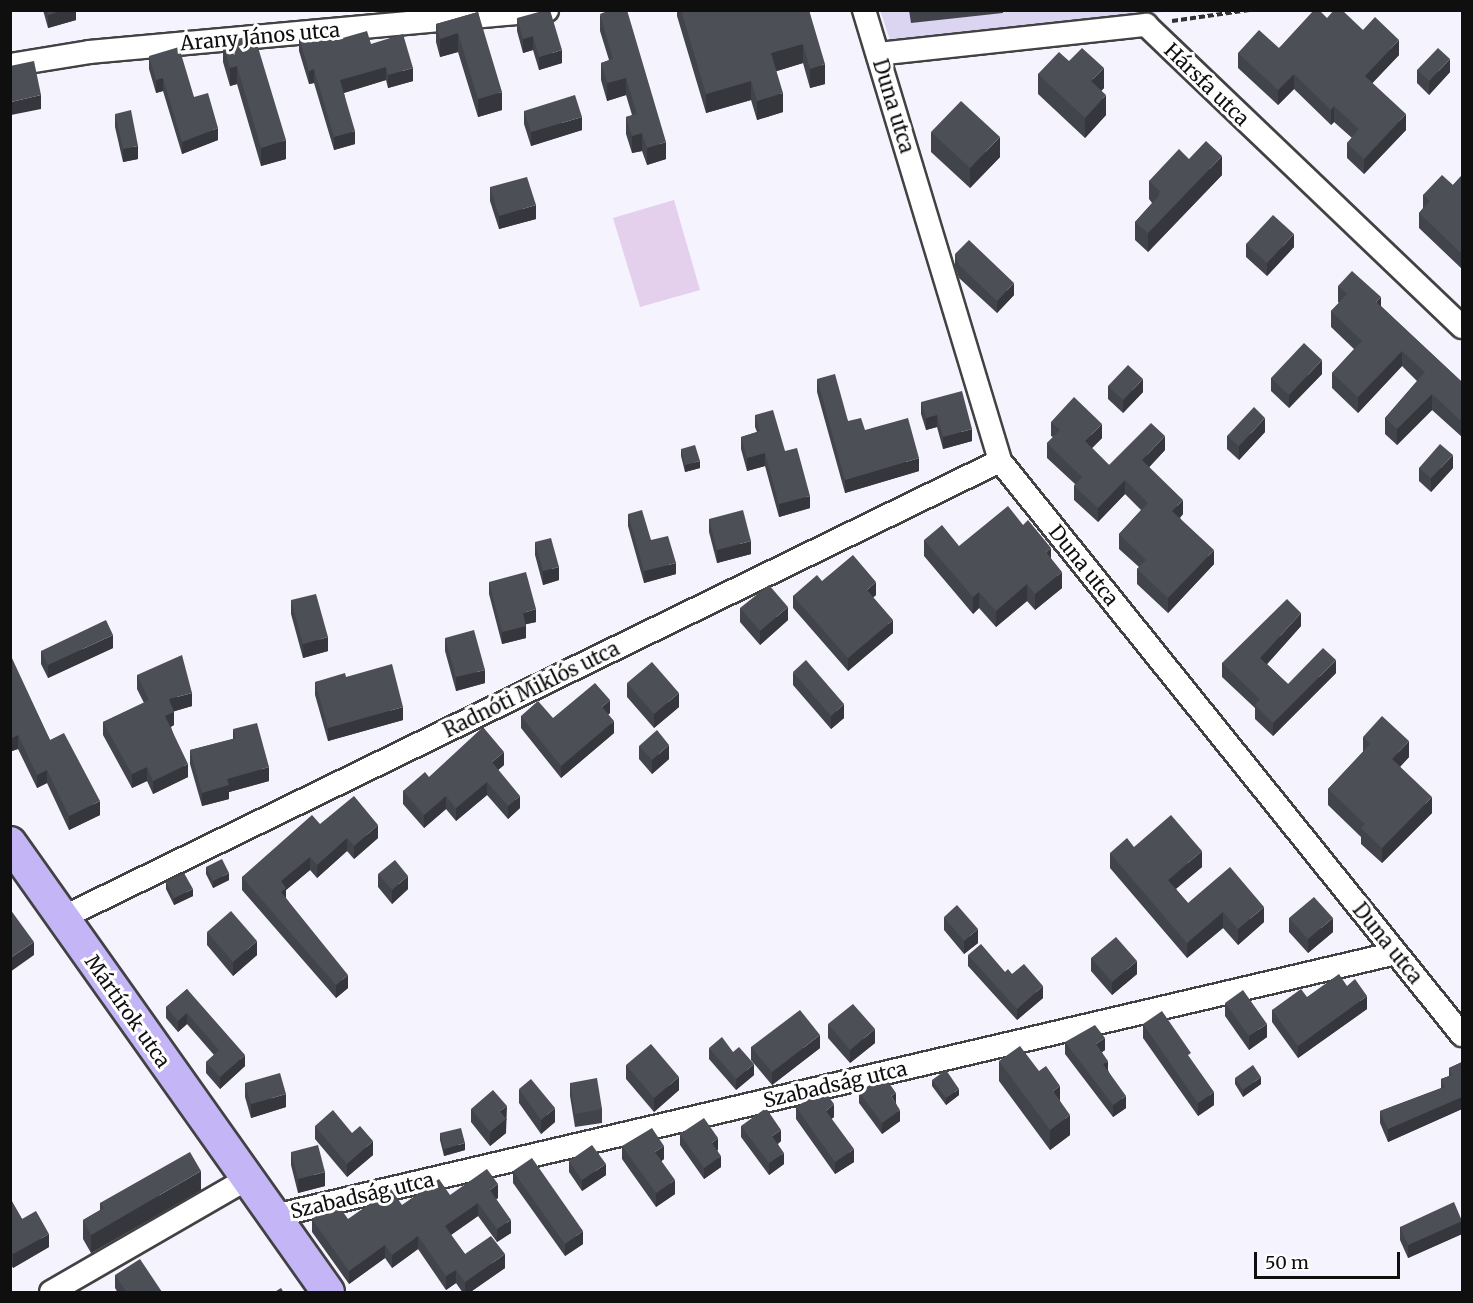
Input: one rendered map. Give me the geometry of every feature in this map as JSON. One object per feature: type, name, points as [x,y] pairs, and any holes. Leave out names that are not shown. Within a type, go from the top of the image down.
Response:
[{"type":"main road","name":"Mártírok utca","points":[[10,843],[328,1293]]},
{"type":"street","name":"Arany János utca","points":[[10,65],[89,52],[547,10]]},
{"type":"street","name":"Duna utca","points":[[864,10],[1000,461],[1462,1035]]},
{"type":"street","points":[[878,54],[1146,25]]},
{"type":"street","name":"Hársfa utca","points":[[1146,25],[1462,327]]},
{"type":"street","name":"Radnóti Miklós utca","points":[[62,918],[1000,461]]},
{"type":"street","name":"Szabadság utca","points":[[274,1216],[1396,953]]},
{"type":"street","points":[[51,1293],[247,1179]]},
{"type":"path","points":[[1146,25],[1249,10]]},
{"type":"shaded area","points":[[880,10],[1173,11],[890,40]]},
{"type":"shaded area","points":[[674,200],[700,290],[640,307],[613,218]]},
{"type":"building","points":[[47,10],[63,10],[48,15]]},
{"type":"building","points":[[550,10],[562,50],[539,57],[533,36],[523,39],[517,18]]},
{"type":"building","points":[[610,10],[627,10],[666,142],[647,148],[642,133],[632,136],[626,117],[637,114],[626,78],[607,83],[601,63],[613,59],[600,14]]},
{"type":"building","points":[[681,10],[809,10],[825,64],[810,69],[803,44],[771,53],[783,93],[757,101],[751,81],[706,94]]},
{"type":"building","points":[[1314,10],[1319,10],[1327,18],[1334,10],[1342,10],[1363,30],[1375,17],[1399,40],[1365,76],[1406,114],[1364,159],[1347,143],[1359,129],[1334,106],[1331,110],[1294,74],[1278,90],[1238,53],[1259,30],[1279,48]]},
{"type":"building","points":[[478,12],[502,92],[478,99],[458,33],[440,39],[436,24]]},
{"type":"building","points":[[328,30],[332,41],[367,31],[371,44],[403,34],[413,68],[388,75],[386,67],[340,80],[355,131],[334,137],[314,69],[309,71],[299,38]]},
{"type":"building","points":[[254,34],[286,140],[261,148],[237,66],[230,68],[223,44]]},
{"type":"building","points":[[179,47],[194,97],[208,93],[218,128],[182,142],[163,78],[156,80],[149,56]]},
{"type":"building","points":[[1082,48],[1104,68],[1091,81],[1106,95],[1085,118],[1038,74],[1059,52],[1069,61]]},
{"type":"building","points":[[1438,48],[1450,59],[1429,81],[1417,70]]},
{"type":"building","points":[[34,61],[41,95],[11,102],[10,66]]},
{"type":"building","points":[[575,95],[582,117],[531,132],[524,111]]},
{"type":"building","points":[[961,101],[1000,137],[970,168],[931,132]]},
{"type":"building","points":[[131,110],[138,146],[123,149],[115,114]]},
{"type":"building","points":[[1206,141],[1222,156],[1148,233],[1135,222],[1158,197],[1160,191],[1149,181],[1179,149],[1189,159]]},
{"type":"building","points":[[1442,175],[1453,185],[1462,175],[1462,254],[1419,213],[1430,201],[1423,195]]},
{"type":"building","points":[[527,177],[536,205],[499,216],[490,187]]},
{"type":"building","points":[[1273,215],[1294,234],[1267,263],[1246,244]]},
{"type":"building","points":[[969,240],[1014,283],[997,301],[959,265],[955,254]]},
{"type":"building","points":[[1352,271],[1381,297],[1376,302],[1462,382],[1462,422],[1432,394],[1397,429],[1385,418],[1425,372],[1402,351],[1358,397],[1332,373],[1362,341],[1331,311],[1347,294],[1338,286]]},
{"type":"building","points":[[1304,343],[1322,360],[1289,395],[1271,378]]},
{"type":"building","points":[[1128,365],[1143,379],[1123,400],[1108,386]]},
{"type":"building","points":[[835,374],[848,421],[861,418],[865,430],[908,418],[919,458],[845,480],[817,379]]},
{"type":"building","points":[[962,391],[972,429],[943,437],[937,415],[926,418],[921,402]]},
{"type":"building","points":[[1074,397],[1102,424],[1085,441],[1109,465],[1151,423],[1165,436],[1142,460],[1183,500],[1172,511],[1214,550],[1168,598],[1137,569],[1146,560],[1119,534],[1148,503],[1125,480],[1098,508],[1074,486],[1082,477],[1047,443],[1060,430],[1051,422]]},
{"type":"building","points":[[1254,407],[1265,418],[1239,446],[1227,436]]},
{"type":"building","points":[[773,410],[785,451],[797,448],[810,496],[779,504],[765,453],[747,458],[741,437],[760,431],[755,415]]},
{"type":"building","points":[[1440,444],[1453,455],[1431,478],[1419,468]]},
{"type":"building","points":[[695,445],[700,461],[685,465],[681,449]]},
{"type":"building","points":[[1008,506],[1023,525],[1028,520],[1051,548],[1046,552],[1062,572],[1035,594],[1027,584],[996,611],[979,592],[973,597],[924,540],[942,525],[959,546]]},
{"type":"building","points":[[642,510],[651,540],[668,536],[676,563],[644,571],[628,514]]},
{"type":"building","points":[[743,510],[751,541],[717,550],[709,519]]},
{"type":"building","points":[[551,538],[559,567],[543,571],[535,542]]},
{"type":"building","points":[[853,555],[876,582],[867,590],[893,620],[848,658],[793,596],[817,575],[822,581]]},
{"type":"building","points":[[526,572],[536,609],[523,613],[526,626],[502,632],[489,582]]},
{"type":"building","points":[[769,585],[788,607],[760,631],[740,608]]},
{"type":"building","points":[[316,594],[328,637],[303,644],[291,600]]},
{"type":"building","points":[[1287,599],[1301,613],[1260,658],[1288,684],[1323,648],[1336,660],[1273,723],[1255,705],[1260,699],[1222,663]]},
{"type":"building","points":[[106,620],[113,635],[48,665],[41,651]]},
{"type":"building","points":[[474,630],[485,670],[456,677],[445,638]]},
{"type":"building","points":[[182,655],[192,693],[169,699],[174,712],[165,716],[188,764],[153,781],[147,767],[132,774],[103,722],[149,700],[137,675]]},
{"type":"building","points":[[11,656],[50,740],[64,733],[100,801],[69,816],[47,770],[37,775],[18,735],[12,738],[10,734]]},
{"type":"building","points":[[806,660],[844,704],[831,716],[793,672]]},
{"type":"building","points":[[652,662],[679,693],[654,714],[627,683]]},
{"type":"building","points":[[392,664],[403,707],[328,728],[315,682],[345,673],[346,677]]},
{"type":"building","points":[[595,683],[610,700],[602,707],[614,721],[561,766],[521,716],[538,701],[553,718]]},
{"type":"building","points":[[1382,716],[1409,741],[1392,759],[1432,797],[1382,848],[1361,828],[1365,824],[1328,789],[1370,744],[1363,737]]},
{"type":"building","points":[[257,723],[269,767],[227,779],[229,785],[202,793],[190,750],[236,738],[233,729]]},
{"type":"building","points":[[483,727],[504,752],[492,762],[520,796],[508,806],[487,782],[456,808],[446,796],[424,815],[403,791],[425,772],[429,777]]},
{"type":"building","points":[[657,730],[669,745],[652,760],[639,746]]},
{"type":"building","points":[[354,796],[378,825],[354,846],[347,838],[317,865],[310,857],[281,881],[286,888],[281,892],[348,975],[336,985],[242,877],[312,815],[320,824]]},
{"type":"building","points":[[1171,815],[1202,851],[1168,880],[1188,903],[1230,867],[1264,907],[1238,929],[1223,912],[1187,943],[1110,853],[1127,838],[1134,847]]},
{"type":"building","points":[[222,859],[229,873],[213,881],[206,867]]},
{"type":"building","points":[[395,860],[408,876],[392,890],[378,874]]},
{"type":"building","points":[[184,873],[193,889],[174,898],[166,882]]},
{"type":"building","points":[[1314,897],[1333,918],[1308,939],[1289,918]]},
{"type":"building","points":[[957,905],[978,929],[964,941],[944,917]]},
{"type":"building","points":[[10,909],[34,942],[10,958]]},
{"type":"building","points":[[231,911],[257,941],[233,962],[207,932]]},
{"type":"building","points":[[1116,937],[1137,961],[1112,982],[1091,958]]},
{"type":"building","points":[[981,944],[1005,972],[1008,969],[1012,974],[1024,964],[1043,986],[1017,1009],[968,955]]},
{"type":"building","points":[[1339,974],[1347,986],[1355,979],[1367,996],[1298,1046],[1272,1010],[1301,989],[1307,997]]},
{"type":"building","points":[[187,989],[245,1055],[220,1077],[206,1062],[219,1050],[187,1013],[178,1021],[166,1007]]},
{"type":"building","points":[[1243,990],[1267,1024],[1249,1036],[1225,1003]]},
{"type":"building","points":[[853,1004],[875,1029],[850,1050],[828,1024]]},
{"type":"building","points":[[800,1010],[820,1035],[772,1072],[751,1047]]},
{"type":"building","points":[[1162,1011],[1191,1053],[1188,1055],[1214,1092],[1198,1103],[1143,1024]]},
{"type":"building","points":[[1095,1025],[1105,1038],[1096,1044],[1108,1061],[1103,1064],[1126,1096],[1113,1105],[1065,1042]]},
{"type":"building","points":[[722,1037],[733,1052],[739,1047],[754,1064],[736,1079],[709,1048]]},
{"type":"building","points":[[651,1044],[679,1077],[654,1098],[626,1065]]},
{"type":"building","points":[[1020,1046],[1039,1071],[1046,1066],[1060,1086],[1053,1091],[1070,1115],[1050,1130],[999,1061]]},
{"type":"building","points":[[1462,1062],[1462,1097],[1388,1129],[1380,1111],[1445,1087],[1441,1079],[1452,1075],[1449,1068]]},
{"type":"building","points":[[1253,1065],[1261,1077],[1243,1090],[1235,1078]]},
{"type":"building","points":[[946,1070],[959,1089],[946,1098],[932,1080]]},
{"type":"building","points":[[280,1073],[286,1094],[251,1104],[245,1083]]},
{"type":"building","points":[[884,1076],[896,1093],[891,1096],[900,1110],[882,1123],[859,1092]]},
{"type":"building","points":[[597,1078],[602,1109],[575,1114],[570,1083]]},
{"type":"building","points":[[531,1079],[555,1108],[541,1120],[519,1089]]},
{"type":"building","points":[[823,1089],[834,1104],[826,1111],[854,1149],[835,1162],[796,1107]]},
{"type":"building","points":[[493,1090],[507,1106],[500,1111],[506,1119],[490,1132],[471,1109]]},
{"type":"building","points":[[766,1108],[781,1130],[772,1136],[784,1153],[769,1163],[741,1126]]},
{"type":"building","points":[[333,1110],[352,1133],[360,1126],[373,1141],[347,1164],[315,1126]]},
{"type":"building","points":[[704,1118],[718,1138],[712,1143],[721,1156],[704,1168],[680,1134]]},
{"type":"building","points":[[461,1128],[465,1143],[444,1149],[440,1133]]},
{"type":"building","points":[[652,1128],[664,1146],[655,1152],[675,1180],[656,1193],[622,1146]]},
{"type":"building","points":[[318,1145],[325,1172],[298,1179],[291,1152]]},
{"type":"building","points":[[592,1145],[606,1164],[582,1180],[569,1161]]},
{"type":"building","points":[[190,1152],[201,1171],[91,1235],[83,1220],[104,1208],[100,1203]]},
{"type":"building","points":[[532,1158],[583,1231],[565,1244],[513,1171]]},
{"type":"building","points":[[487,1169],[498,1184],[490,1190],[511,1220],[497,1229],[478,1203],[445,1226],[465,1254],[491,1236],[505,1254],[465,1282],[456,1270],[446,1276],[418,1236],[392,1255],[385,1245],[349,1271],[312,1219],[336,1202],[348,1219],[391,1189],[402,1205],[439,1179],[450,1195]]},
{"type":"building","points":[[10,1198],[22,1219],[36,1211],[49,1234],[13,1254],[10,1250]]},
{"type":"building","points":[[1454,1202],[1462,1221],[1408,1245],[1400,1227]]},
{"type":"building","points":[[140,1259],[162,1293],[127,1293],[115,1275]]},
{"type":"building","points":[[281,1288],[284,1293],[273,1293]]}]
